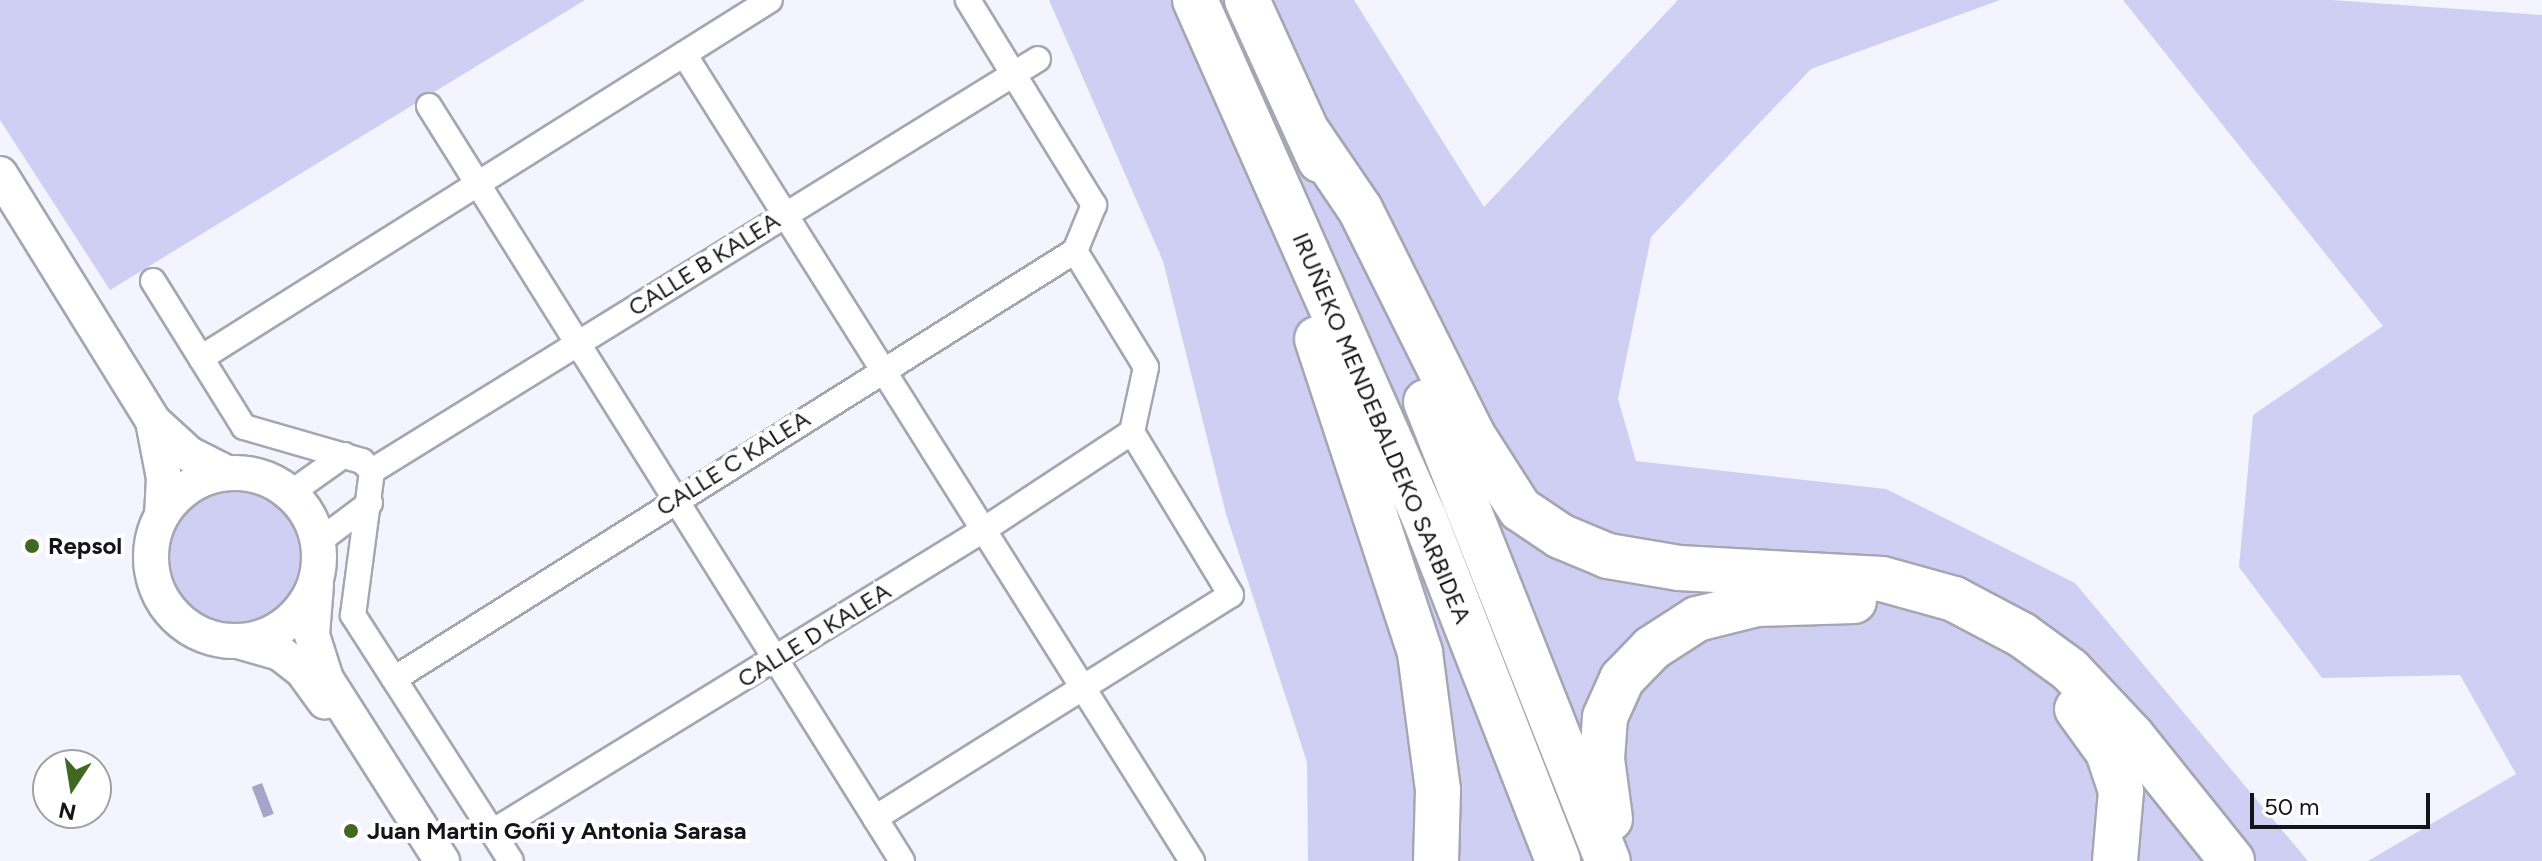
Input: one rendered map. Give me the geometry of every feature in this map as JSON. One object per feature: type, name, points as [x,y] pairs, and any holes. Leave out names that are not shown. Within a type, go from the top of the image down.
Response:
[{"type":"highway","name":"IRUÑEKO MENDEBALDEKO SARBIDEA","points":[[1195,0],[1424,517],[1558,861]]},
{"type":"highway","name":"IRUÑEKO MENDEBALDEKO SARBIDEA","points":[[1247,0],[1309,134],[1470,505],[1608,861]]},
{"type":"highway","points":[[1236,90],[1253,174],[1315,330],[1420,653],[1438,790],[1436,861]]},
{"type":"highway","points":[[1309,134],[1360,209],[1472,434],[1520,509],[1560,536],[1608,556],[1679,568],[1882,579],[1954,599],[2022,635],[2070,670],[2132,736],[2232,861]]},
{"type":"highway","points":[[1616,861],[1602,759],[1605,717],[1622,679],[1652,648],[1697,619],[1757,604],[1811,601],[1856,601],[1923,613],[1983,640],[2042,678],[2082,713],[2108,752],[2121,791],[2115,861]]},
{"type":"main road","points":[[0,174],[153,421],[189,454],[225,472]]},
{"type":"main road","points":[[153,421],[164,478],[162,511],[149,561],[154,588],[168,611],[189,629],[214,640],[241,642],[280,653],[302,670],[423,861]]},
{"type":"main road","points":[[162,511],[200,479],[225,472],[253,474],[292,492],[318,542],[312,635],[326,679],[442,861]]},
{"type":"main road","points":[[241,642],[288,623],[316,581]]},
{"type":"street","points":[[201,358],[770,0]]},
{"type":"street","points":[[875,818],[1231,595],[1132,432],[1146,367],[1075,251],[1094,205],[968,0]]},
{"type":"street","points":[[684,54],[985,529],[1083,688],[1180,857]]},
{"type":"street","name":"CALLE B KALEA","points":[[372,471],[1038,59]]},
{"type":"street","points":[[429,106],[902,861]]},
{"type":"street","name":"CALLE C KALEA","points":[[394,679],[882,368],[1075,251]]},
{"type":"street","points":[[153,281],[244,427],[362,461],[372,471],[353,615],[511,861]]},
{"type":"street","name":"CALLE D KALEA","points":[[492,832],[985,529],[1132,432]]},
{"type":"street","points":[[292,492],[344,455]]},
{"type":"street","points":[[318,542],[370,503]]},
{"type":"shaded area","points":[[0,0],[585,0],[110,290],[0,120]]},
{"type":"shaded area","points":[[1049,0],[1354,0],[1484,207],[1678,0],[2000,0],[1811,69],[1651,237],[1618,399],[1636,461],[1886,489],[2075,583],[2308,861],[1308,861],[1307,762],[1226,514],[1163,261]]},
{"type":"shaded area","points":[[2123,0],[2332,0],[2542,15],[2542,861],[2368,861],[2516,774],[2460,675],[2322,678],[2239,567],[2253,415],[2383,326]]},
{"type":"shaded area","points":[[235,481],[263,487],[286,503],[302,526],[308,554],[302,582],[286,605],[263,621],[235,627],[207,621],[184,605],[168,582],[162,554],[168,526],[184,503],[207,487]]},
{"type":"shaded area","points":[[262,783],[274,814],[264,818],[252,787]]},
{"type":"place","name":"Repsol","points":[[32,546]]},
{"type":"place","name":"Juan Martin Goñi y Antonia Sarasa","points":[[351,831]]}]
